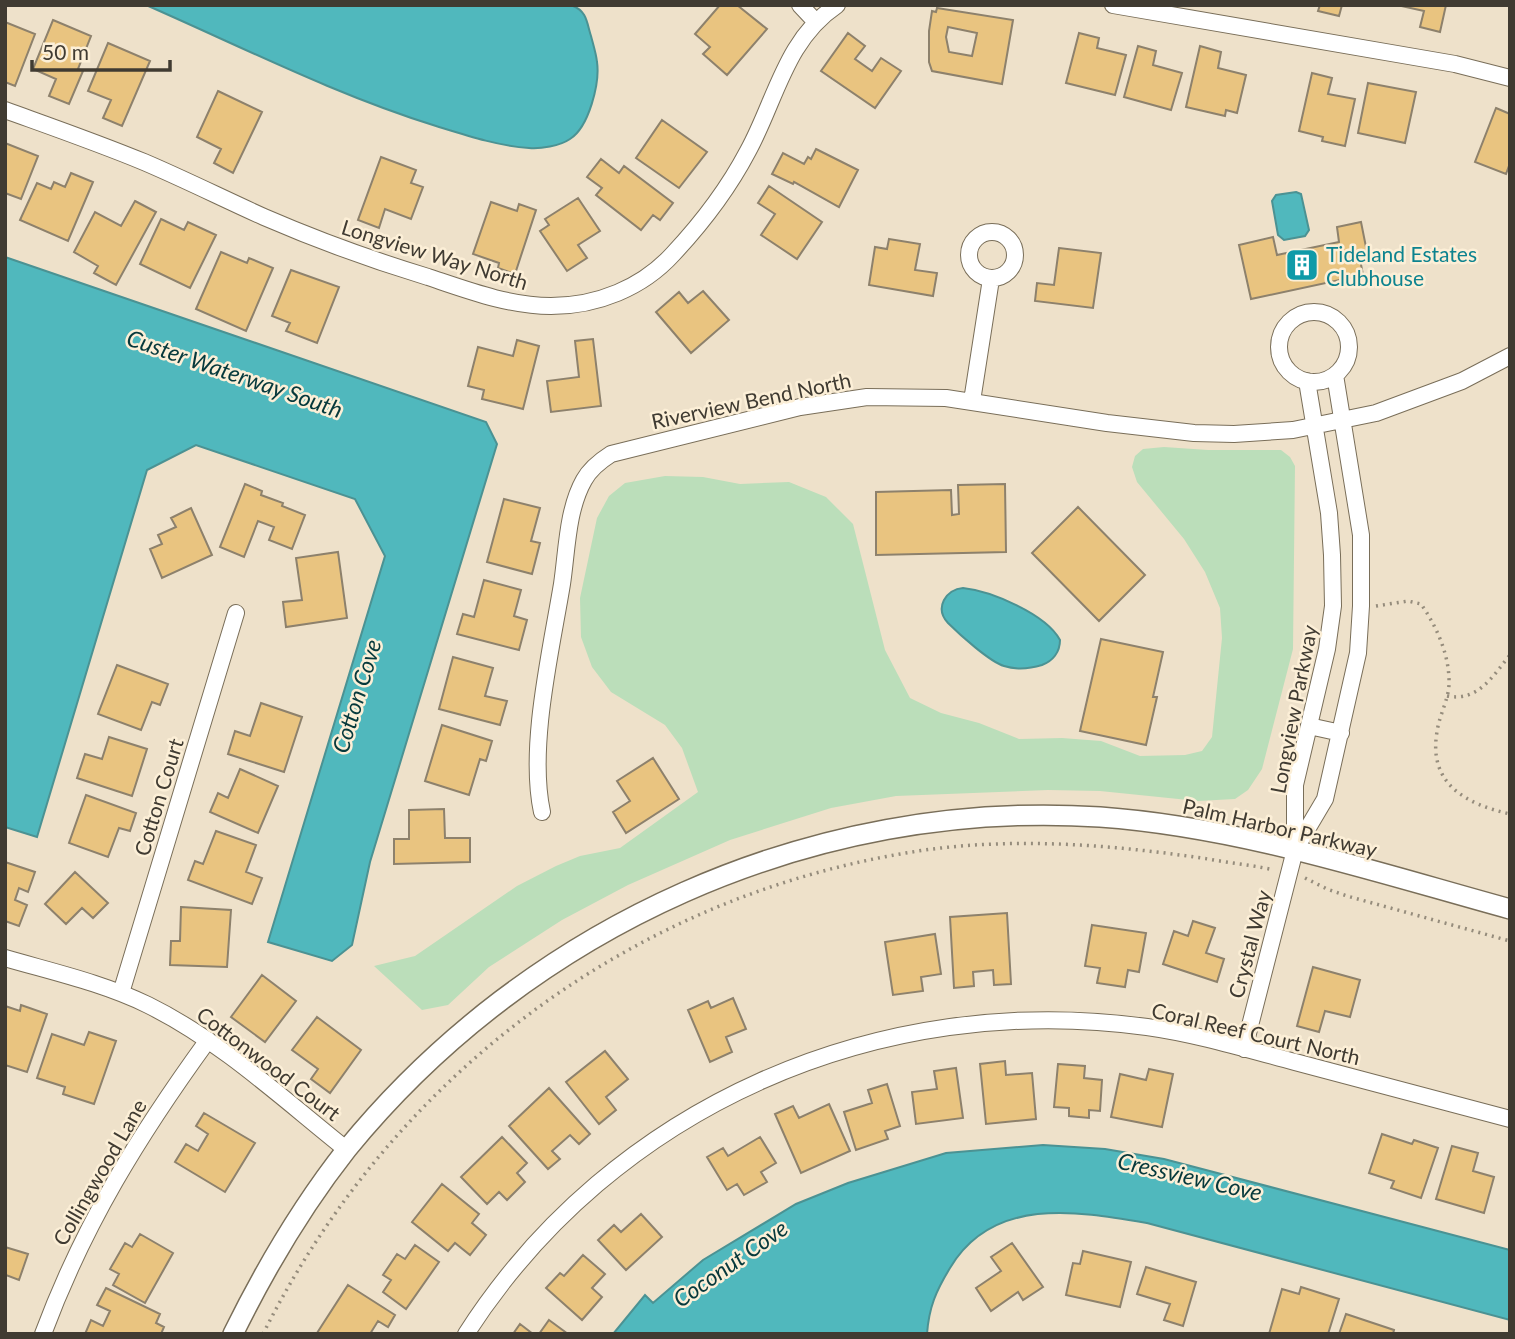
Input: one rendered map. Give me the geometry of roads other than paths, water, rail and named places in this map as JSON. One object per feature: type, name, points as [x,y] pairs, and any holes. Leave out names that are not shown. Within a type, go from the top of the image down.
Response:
[{"type":"street","points":[[800,5],[816,22]]},
{"type":"street","name":"Longview Way North","points":[[5,110],[113,150],[296,230],[399,268],[513,302],[535,306],[563,306],[599,300],[632,287],[660,268],[673,255],[733,177],[757,134],[790,56],[816,22],[837,5]]},
{"type":"street","points":[[1113,5],[1446,62],[1510,78]]},
{"type":"street","points":[[972,401],[991,279]]},
{"type":"street","points":[[1310,312],[1332,317],[1340,324],[1349,345],[1348,356],[1335,375],[1317,382],[1307,381],[1292,375],[1286,369],[1279,353],[1279,342],[1289,322],[1310,312]]},
{"type":"street","name":"Riverview Bend North","points":[[542,812],[537,783],[537,756],[575,503],[584,481],[597,464],[611,454],[826,402],[889,397],[972,401],[1107,423],[1194,433],[1234,434],[1315,427],[1376,413],[1436,391],[1510,356]]},
{"type":"street","points":[[1295,850],[1325,799],[1358,653],[1362,606],[1361,535],[1335,375]]},
{"type":"street","name":"Longview Parkway","points":[[1295,850],[1295,785],[1327,649],[1333,606],[1329,513],[1307,381]]},
{"type":"street","name":"Cotton Court","points":[[121,993],[236,613]]},
{"type":"street","points":[[1309,726],[1341,733]]},
{"type":"street","name":"Palm Harbor Parkway","points":[[233,1334],[288,1234],[347,1150],[399,1091],[456,1037],[539,973],[601,933],[637,913],[699,885],[768,859],[831,841],[908,826],[1020,816],[1091,817],[1224,834],[1295,850],[1510,909]]},
{"type":"street","name":"Crystal Way","points":[[1244,1049],[1295,850]]},
{"type":"street","name":"Cottonwood Court","points":[[5,958],[121,993],[163,1013],[208,1040],[347,1150]]},
{"type":"street","name":"Coral Reef Court North","points":[[466,1334],[493,1295],[571,1208],[614,1171],[663,1136],[715,1104],[778,1073],[864,1044],[920,1030],[1009,1021],[1058,1020],[1148,1027],[1244,1049],[1510,1119]]},
{"type":"street","name":"Collingwood Lane","points":[[43,1334],[67,1273],[112,1184],[150,1121],[208,1040]]},
{"type":"water","points":[[146,5],[573,6],[586,18],[597,59],[597,81],[588,115],[570,139],[539,148],[505,145],[436,126],[362,100]]},
{"type":"water","points":[[1296,192],[1301,194],[1309,230],[1305,236],[1284,240],[1278,235],[1272,201],[1276,195]]},
{"type":"water","points":[[5,257],[486,422],[497,444],[370,862],[352,945],[332,961],[268,942],[385,556],[355,499],[196,445],[147,470],[37,837],[5,827]]},
{"type":"water","points":[[963,588],[1017,605],[1043,621],[1060,640],[1055,656],[1042,665],[1018,668],[1004,666],[983,654],[948,623],[942,611],[947,596]]},
{"type":"water","points":[[1043,1145],[1105,1149],[1164,1159],[1510,1250],[1510,1320],[1147,1223],[1065,1213],[1038,1214],[1013,1219],[989,1229],[968,1245],[950,1268],[937,1292],[931,1307],[927,1334],[613,1334],[645,1295],[653,1303],[703,1260],[796,1204],[848,1183],[946,1153]]},
{"type":"place","name":"Tideland Estates Clubhouse","points":[[1302,265]]},
{"type":"water label","name":"Custer Waterway South","points":[[235,373]]},
{"type":"water label","name":"Cotton Cove","points":[[356,696]]},
{"type":"water label","name":"Cressview Cove","points":[[1190,1176]]},
{"type":"water label","name":"Coconut Cove","points":[[730,1263]]}]
